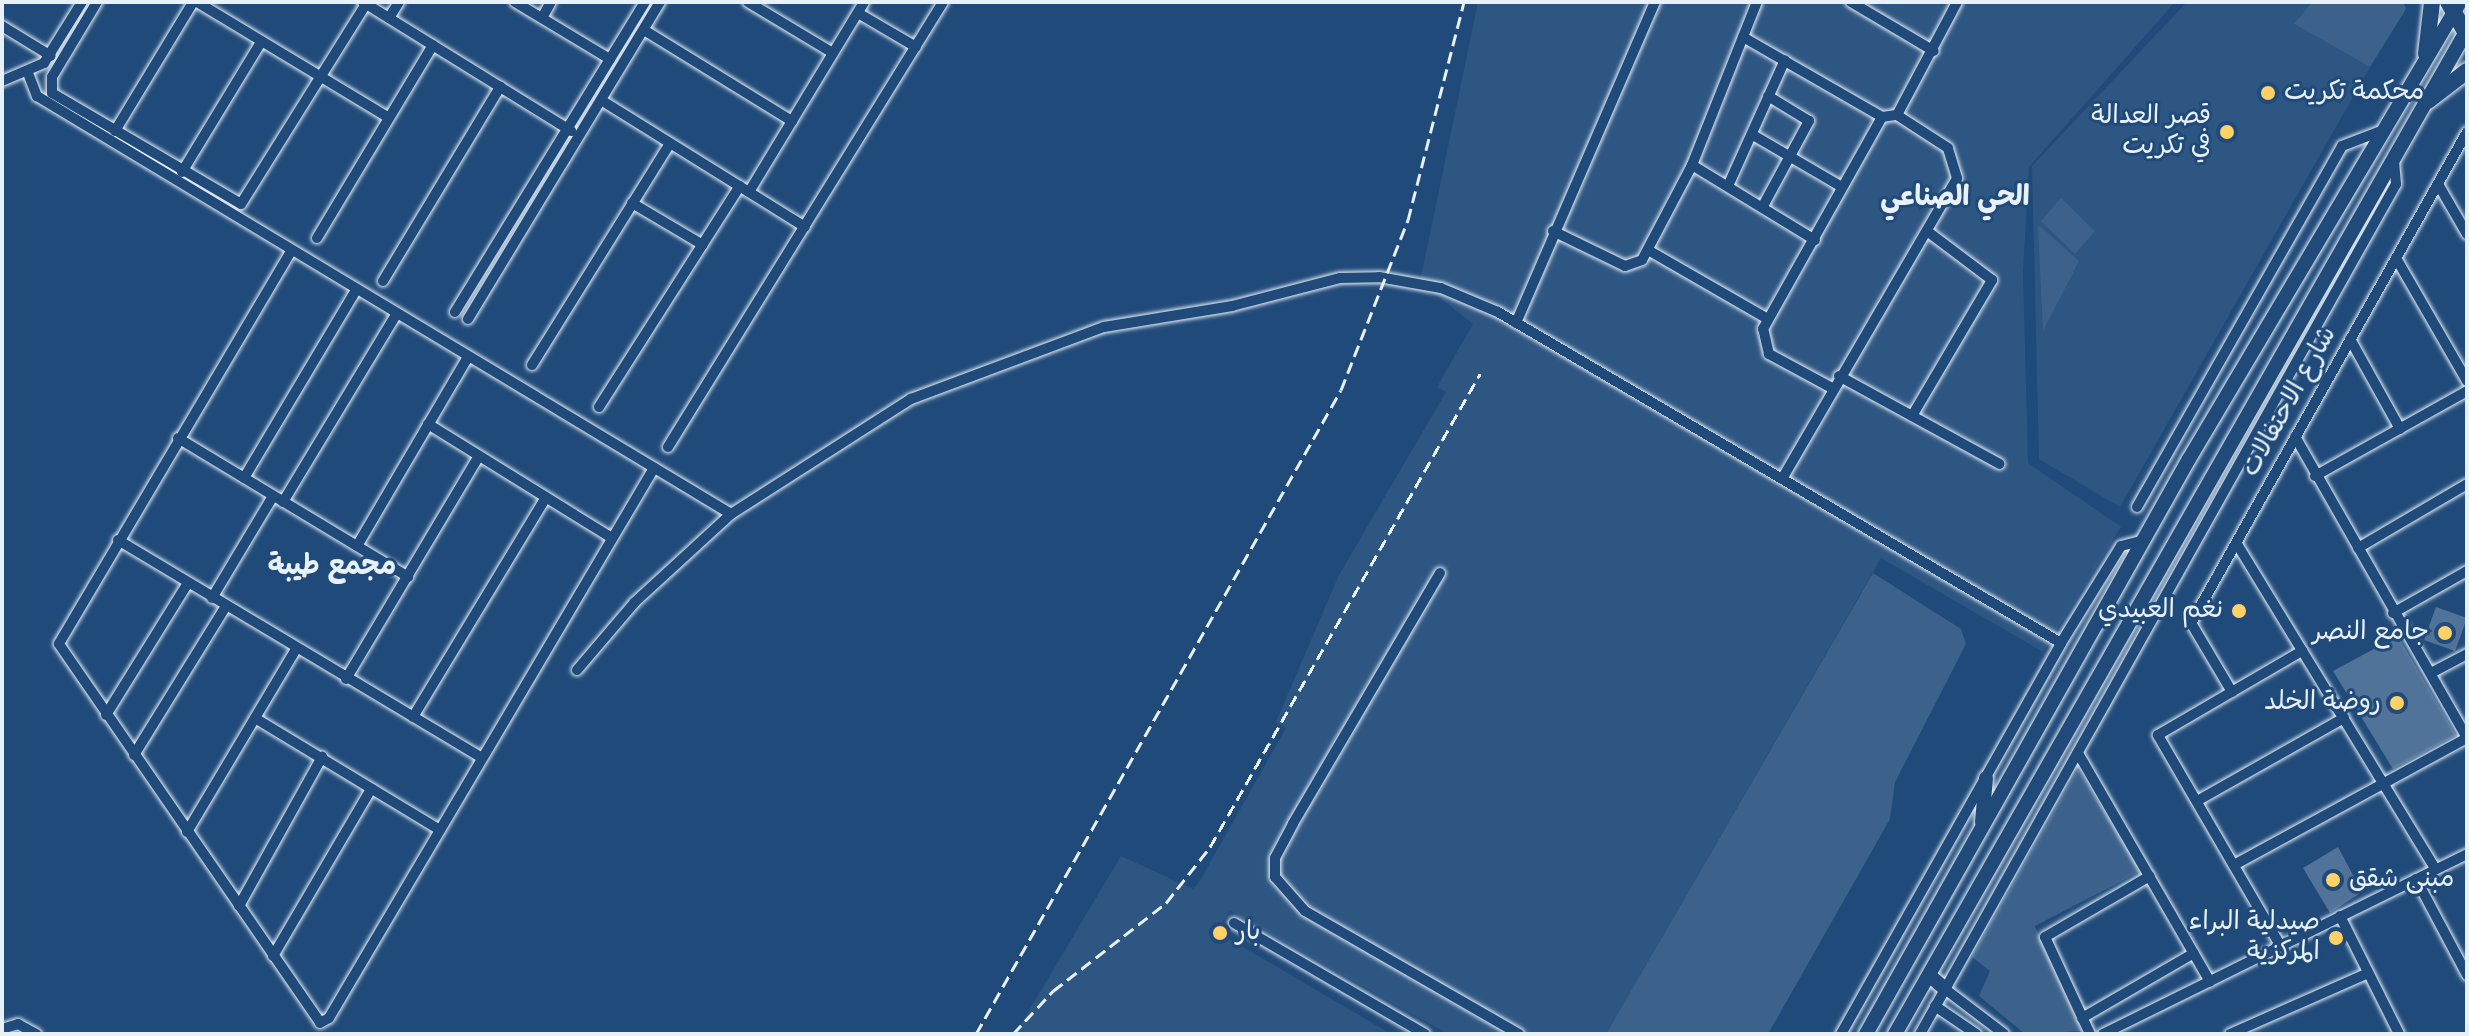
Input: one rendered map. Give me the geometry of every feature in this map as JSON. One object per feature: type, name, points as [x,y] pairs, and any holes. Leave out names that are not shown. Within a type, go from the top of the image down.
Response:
[{"type":"main road","points":[[2426,54],[2432,2]]},
{"type":"main road","points":[[1866,1034],[2189,459],[2454,5]]},
{"type":"main road","points":[[1895,1034],[2210,473],[2467,32],[2454,5]]},
{"type":"main road","points":[[2428,101],[2467,71]]},
{"type":"main road","points":[[2189,459],[2210,473]]},
{"type":"main road","points":[[1981,826],[1986,778]]},
{"type":"main road","points":[[1929,975],[1945,989]]},
{"type":"street","points":[[2,81],[28,73],[51,56],[82,2]]},
{"type":"street","points":[[97,2],[50,88],[235,204],[247,201],[364,3],[579,136]]},
{"type":"street","points":[[115,131],[195,2],[389,118]]},
{"type":"street","points":[[389,18],[399,2]]},
{"type":"street","points":[[515,2],[610,59]]},
{"type":"street","points":[[542,18],[551,2]]},
{"type":"street","points":[[455,312],[645,2]]},
{"type":"street","points":[[468,319],[660,2]]},
{"type":"street","points":[[748,2],[833,53]]},
{"type":"street","points":[[599,407],[703,245],[792,121],[864,2]]},
{"type":"street","points":[[668,447],[943,2]]},
{"type":"street","points":[[1516,323],[1553,231],[1655,2]]},
{"type":"street","points":[[1553,231],[1625,266],[1648,250],[1692,165],[1757,2]]},
{"type":"street","points":[[1851,2],[1934,51]]},
{"type":"street","points":[[1897,115],[1934,51],[1957,2]]},
{"type":"street","points":[[858,13],[916,47]]},
{"type":"street","points":[[2,26],[51,56]]},
{"type":"street","points":[[644,30],[792,121]]},
{"type":"street","points":[[1743,37],[1882,117],[1897,115],[1948,148],[1958,165],[1927,231],[1839,376],[1782,479]]},
{"type":"street","points":[[182,172],[261,42]]},
{"type":"street","points":[[317,238],[433,45]]},
{"type":"street","points":[[1728,186],[1785,60]]},
{"type":"street","points":[[28,73],[37,96],[290,253],[731,514]]},
{"type":"street","points":[[383,281],[500,87]]},
{"type":"street","points":[[1763,206],[1809,121],[1768,96]]},
{"type":"street","points":[[601,100],[805,227]]},
{"type":"street","points":[[1832,388],[1766,351],[1768,319],[1882,117]]},
{"type":"street","points":[[2137,507],[2342,146],[2381,131]]},
{"type":"street","name":"شارع الاحتفالات","points":[[2232,692],[2191,623],[2467,132]]},
{"type":"street","points":[[1753,135],[1842,187]]},
{"type":"street","points":[[532,365],[670,143]]},
{"type":"street","points":[[1920,1034],[2396,184],[2394,162]]},
{"type":"street","points":[[1692,165],[1815,240]]},
{"type":"street","points":[[2438,184],[2467,234]]},
{"type":"street","points":[[632,203],[703,245]]},
{"type":"street","points":[[1912,416],[1992,280],[1927,231]]},
{"type":"street","points":[[1648,250],[1768,319]]},
{"type":"street","points":[[290,253],[59,644],[316,1021],[327,1021],[654,468]]},
{"type":"street","points":[[2396,258],[2467,381]]},
{"type":"street","points":[[577,670],[635,602],[731,514],[911,399],[1124,322],[1232,306],[1340,278],[1379,277],[1461,294],[1516,323],[2061,643]]},
{"type":"street","points":[[244,478],[355,292]]},
{"type":"street","points":[[212,598],[396,315]]},
{"type":"street","points":[[2350,339],[2400,429]]},
{"type":"street","points":[[357,546],[468,357]]},
{"type":"street","points":[[1839,376],[2000,464]]},
{"type":"street","points":[[2315,476],[2467,391]]},
{"type":"street","points":[[428,424],[612,538]]},
{"type":"street","points":[[2234,865],[2467,738],[2295,437]]},
{"type":"street","points":[[178,438],[408,577]]},
{"type":"street","points":[[346,679],[479,456]]},
{"type":"street","points":[[2358,548],[2467,484]]},
{"type":"street","points":[[413,717],[546,497]]},
{"type":"street","points":[[118,540],[482,758]]},
{"type":"street","points":[[1841,1034],[2061,643],[2121,546],[2145,540]]},
{"type":"street","points":[[2237,544],[2435,869]]},
{"type":"street","points":[[2393,613],[2467,571]]},
{"type":"street","points":[[1440,573],[1293,824],[1275,858],[1275,877],[1305,911],[1519,1034]]},
{"type":"street","points":[[106,715],[188,583]]},
{"type":"street","points":[[134,755],[226,606]]},
{"type":"street","points":[[187,832],[296,649]]},
{"type":"street","points":[[2280,945],[2158,735],[2302,651]]},
{"type":"street","points":[[2431,673],[2467,654]]},
{"type":"street","points":[[255,718],[440,830]]},
{"type":"street","points":[[2197,801],[2344,718]]},
{"type":"street","points":[[2078,753],[2210,982]]},
{"type":"street","points":[[239,906],[322,757]]},
{"type":"street","points":[[273,956],[371,789]]},
{"type":"street","points":[[2103,1034],[2116,1031],[2280,945],[2467,854]]},
{"type":"street","points":[[2090,1034],[2045,937],[2150,876]]},
{"type":"street","points":[[2416,879],[2463,957],[2467,975]]},
{"type":"street","points":[[2340,916],[2399,1034]]},
{"type":"street","points":[[1234,923],[1425,1034]]},
{"type":"street","points":[[2082,1018],[2194,953]]},
{"type":"street","points":[[2230,1034],[2368,973]]},
{"type":"street","points":[[1945,989],[2004,1034]]},
{"type":"street","points":[[1935,1006],[1976,1034]]},
{"type":"street","points":[[2,1029],[14,1023],[36,1034]]},
{"type":"shaded area","points":[[1478,2],[2175,2],[2029,167],[2023,273],[2028,463],[2121,527],[2043,652],[1881,558],[1606,1034],[1448,1034],[1230,911],[1216,931],[1391,1034],[1015,1034],[1121,856],[1193,889],[1198,884],[1286,728],[1276,722],[1339,575],[1446,392],[1437,387],[1473,324],[1420,282]]},
{"type":"shaded area","points":[[2187,2],[2312,2],[2294,24],[2370,67],[2120,507],[2039,459],[2032,166]]},
{"type":"shaded area","points":[[2312,2],[2404,2],[2406,9],[2370,67],[2294,24]]},
{"type":"shaded area","points":[[2061,198],[2095,231],[2075,254],[2041,221]]},
{"type":"shaded area","points":[[2040,226],[2079,261],[2043,331],[2038,228]]},
{"type":"shaded area","points":[[1873,573],[1961,629],[1966,644],[1895,782],[1890,819],[1768,1034],[1606,1034]]},
{"type":"shaded area","points":[[2078,769],[2141,871],[2035,926],[2082,1031],[2025,1034],[1979,996],[1990,971],[1972,957]]},
{"type":"building","name":"جامع النصر","points":[[2436,607],[2467,618],[2455,651],[2424,640]]},
{"type":"building","name":"روضة الخلد","points":[[2398,636],[2456,735],[2393,769],[2333,671]]},
{"type":"building","name":"مبنى شقق","points":[[2338,847],[2362,892],[2330,913],[2303,868]]},
{"type":"railway","points":[[976,1034],[1341,390],[1408,220],[1464,2]]},
{"type":"railway","points":[[1013,1034],[1053,991],[1166,903],[1210,847],[1480,374]]},
{"type":"place","name":"محكمة تكريت","points":[[2268,93]]},
{"type":"place","name":"قصر العدالة في تكريت","points":[[2227,132]]},
{"type":"place","name":"نغم العبيدي","points":[[2239,611]]},
{"type":"place","name":"جامع النصر","points":[[2445,633]]},
{"type":"place","name":"روضة الخلد","points":[[2397,703]]},
{"type":"place","name":"مبنى شقق","points":[[2333,880]]},
{"type":"place","name":"بار","points":[[1220,933]]},
{"type":"place","name":"صيدلية البراء المركزية","points":[[2336,938]]},
{"type":"district","name":"الحي الصناعي","points":[[1955,198]]},
{"type":"district","name":"مجمع طيبة","points":[[332,567]]}]
